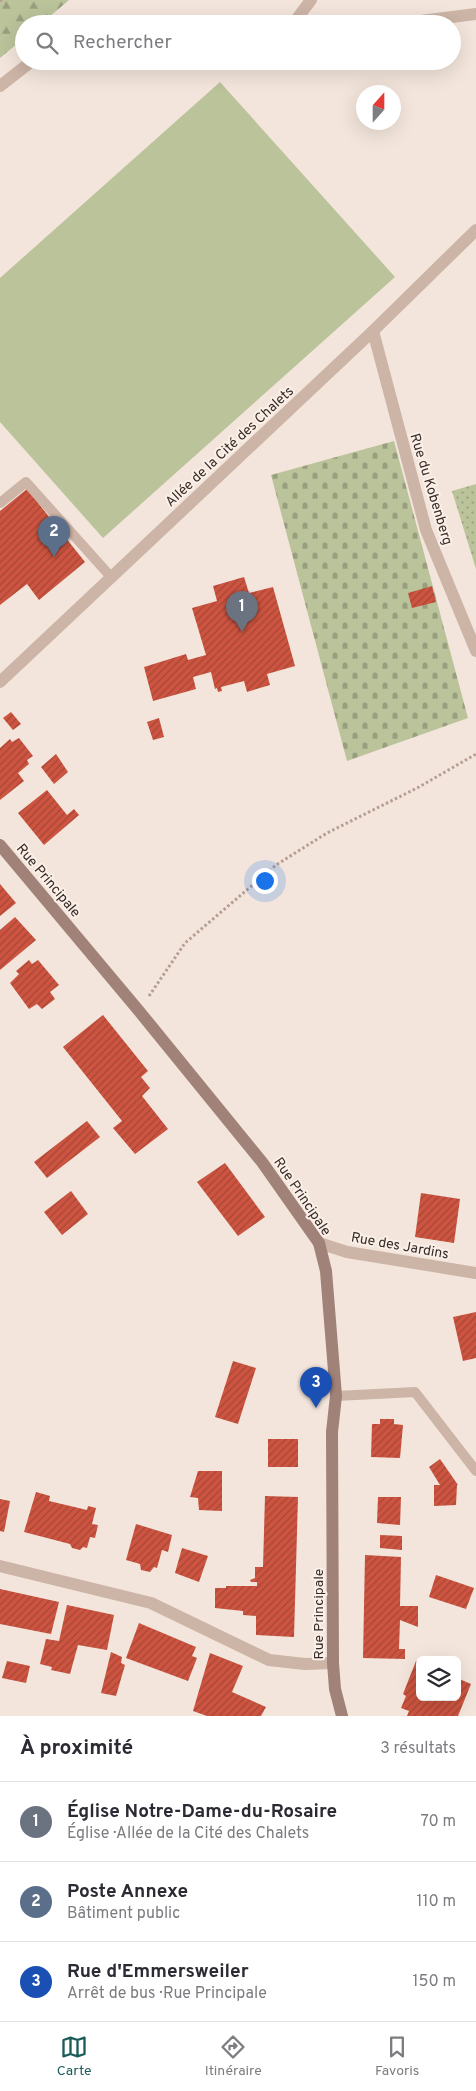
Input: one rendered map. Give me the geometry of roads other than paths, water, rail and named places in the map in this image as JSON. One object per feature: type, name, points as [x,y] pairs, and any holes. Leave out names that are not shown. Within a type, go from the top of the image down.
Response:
[{"type":"main road","name":"Rue Principale","points":[[0,845],[262,1162],[319,1243],[326,1271],[336,1396],[332,1432],[332,1664],[335,1688],[342,1716]]},
{"type":"street","points":[[299,15],[311,0]]},
{"type":"street","points":[[461,16],[476,14]]},
{"type":"street","points":[[0,86],[20,70]]},
{"type":"street","name":"Allée de la Cité des Chalets","points":[[0,682],[373,331],[476,230]]},
{"type":"street","name":"Rue du Kobenberg","points":[[373,331],[426,530],[476,651]]},
{"type":"street","name":"Rue des Jardins","points":[[319,1243],[347,1252],[476,1273]]},
{"type":"street","points":[[0,1566],[151,1603],[269,1660],[306,1664],[332,1664]]},
{"type":"lane","points":[[0,503],[26,482],[111,577]]},
{"type":"lane","points":[[336,1396],[415,1392],[476,1471]]},
{"type":"place","name":"Poste Annexe","points":[[54,557]]},
{"type":"place","name":"Église Notre-Dame-du-Rosaire","points":[[242,632]]},
{"type":"place","name":"Rue d'Emmersweiler","points":[[316,1408]]}]
